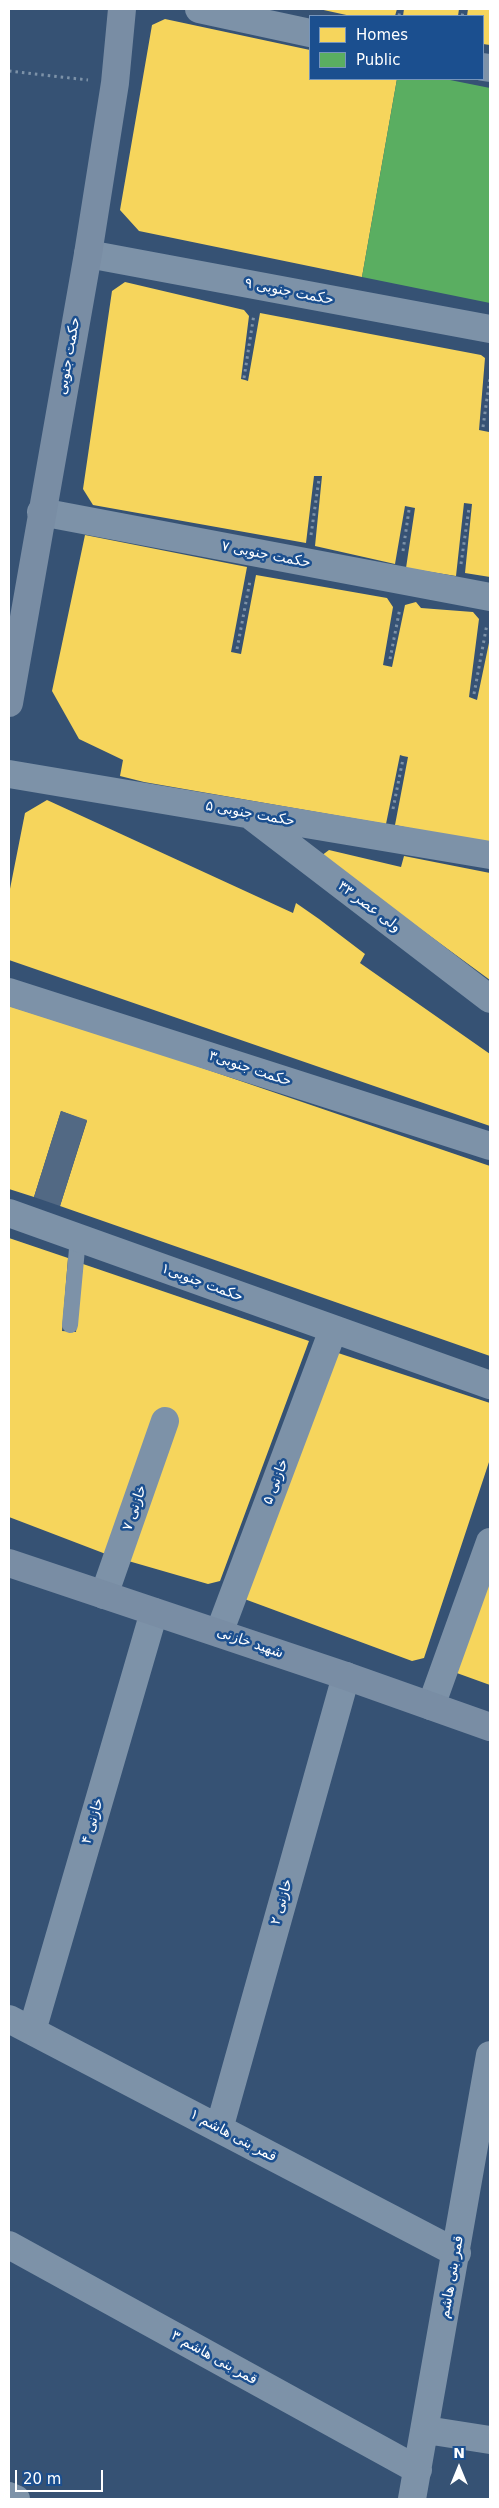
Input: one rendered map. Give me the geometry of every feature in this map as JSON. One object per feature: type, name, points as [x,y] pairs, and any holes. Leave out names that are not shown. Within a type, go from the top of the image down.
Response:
[{"type":"street","name":"حکمت جنوبی","points":[[9,703],[15,625],[41,512],[88,254],[115,83],[122,9]]},
{"type":"street","points":[[199,9],[309,33]]},
{"type":"street","name":"حکمت جنوبی ۹","points":[[88,254],[490,330]]},
{"type":"street","name":"حکمت جنوبی ۷","points":[[41,512],[458,591],[489,607]]},
{"type":"street","name":"حکمت جنوبی ۵","points":[[9,774],[490,855]]},
{"type":"street","name":"ولی عصر ۳۳","points":[[247,814],[490,999]]},
{"type":"street","name":"حکمت جنوبی۳","points":[[9,992],[490,1146]]},
{"type":"street","name":"حکمت جنوبی۱","points":[[9,1213],[490,1386]]},
{"type":"street","name":"خازنی ۵","points":[[219,1633],[333,1330]]},
{"type":"street","name":"خازنی ۷","points":[[104,1595],[165,1421]]},
{"type":"street","points":[[431,1706],[490,1542]]},
{"type":"street","name":"شهید خازنی","points":[[9,1563],[346,1676],[490,1727]]},
{"type":"street","name":"خازنی ۴","points":[[20,2025],[154,1612]]},
{"type":"street","name":"خازنی ۲","points":[[219,2129],[346,1676]]},
{"type":"street","name":"قمر بنی هاشم ۱","points":[[20,2025],[457,2253]]},
{"type":"street","name":"قمر بنی هاشم","points":[[412,2499],[457,2253],[480,2182],[490,2055]]},
{"type":"street","name":"قمر بنی هاشم ۳","points":[[9,2246],[418,2470]]},
{"type":"street","points":[[426,2430],[490,2440]]},
{"type":"street","points":[[9,2496],[16,2499]]},
{"type":"lane","points":[[70,1325],[78,1238]]},
{"type":"path","points":[[9,71],[115,83]]},
{"type":"path","points":[[244,378],[259,286]]},
{"type":"path","points":[[483,427],[490,377]]},
{"type":"path","points":[[307,562],[319,479]]},
{"type":"path","points":[[458,591],[469,508]]},
{"type":"path","points":[[390,659],[402,580],[409,510]]},
{"type":"path","points":[[237,649],[256,553]]},
{"type":"path","points":[[474,694],[489,607]]},
{"type":"path","points":[[387,837],[403,759]]},
{"type":"building: Homes","points":[[319,9],[397,9],[395,15],[346,15]]},
{"type":"building: Homes","points":[[404,9],[459,9],[458,15],[403,15]]},
{"type":"building: Homes","points":[[468,9],[490,9],[490,45],[484,44],[484,15],[467,15]]},
{"type":"building: Homes","points":[[165,19],[309,50],[309,80],[397,80],[362,277],[139,231],[120,210],[152,25]]},
{"type":"building: Homes","points":[[125,282],[244,310],[249,316],[241,379],[248,381],[260,313],[481,355],[485,358],[479,430],[489,432],[490,429],[490,577],[465,573],[472,504],[464,503],[456,576],[406,568],[415,508],[405,506],[395,564],[315,546],[322,476],[314,476],[306,543],[93,505],[83,489],[112,291]]},
{"type":"building: Homes","points":[[85,535],[247,567],[231,652],[241,654],[256,575],[387,598],[393,607],[383,665],[392,667],[405,605],[416,602],[421,608],[473,612],[479,619],[469,697],[477,700],[490,638],[490,845],[395,825],[408,757],[400,755],[386,824],[144,782],[120,776],[123,760],[79,739],[52,691]]},
{"type":"building: Homes","points":[[47,800],[293,913],[296,903],[319,919],[365,954],[360,963],[490,1054],[490,1126],[9,960],[9,894],[25,813]]},
{"type":"building: Homes","points":[[329,850],[401,867],[404,856],[490,873],[490,980],[321,856]]},
{"type":"building: Homes","points":[[9,1006],[170,1057],[490,1166],[490,1356],[60,1206],[87,1121],[61,1111],[34,1197],[9,1189]]},
{"type":"building: Homes","points":[[9,1238],[68,1258],[62,1331],[76,1332],[83,1264],[309,1341],[220,1581],[208,1584],[111,1556],[9,1517]]},
{"type":"building: Homes","points":[[332,1351],[490,1403],[490,1459],[424,1658],[412,1661],[239,1597]]},
{"type":"building: Homes","points":[[490,1570],[490,1685],[454,1672]]},
{"type":"building: Public","points":[[397,80],[450,80],[490,88],[490,303],[362,277]]},
{"type":"building: Other","points":[[61,1111],[87,1120],[60,1206],[34,1197]]}]
